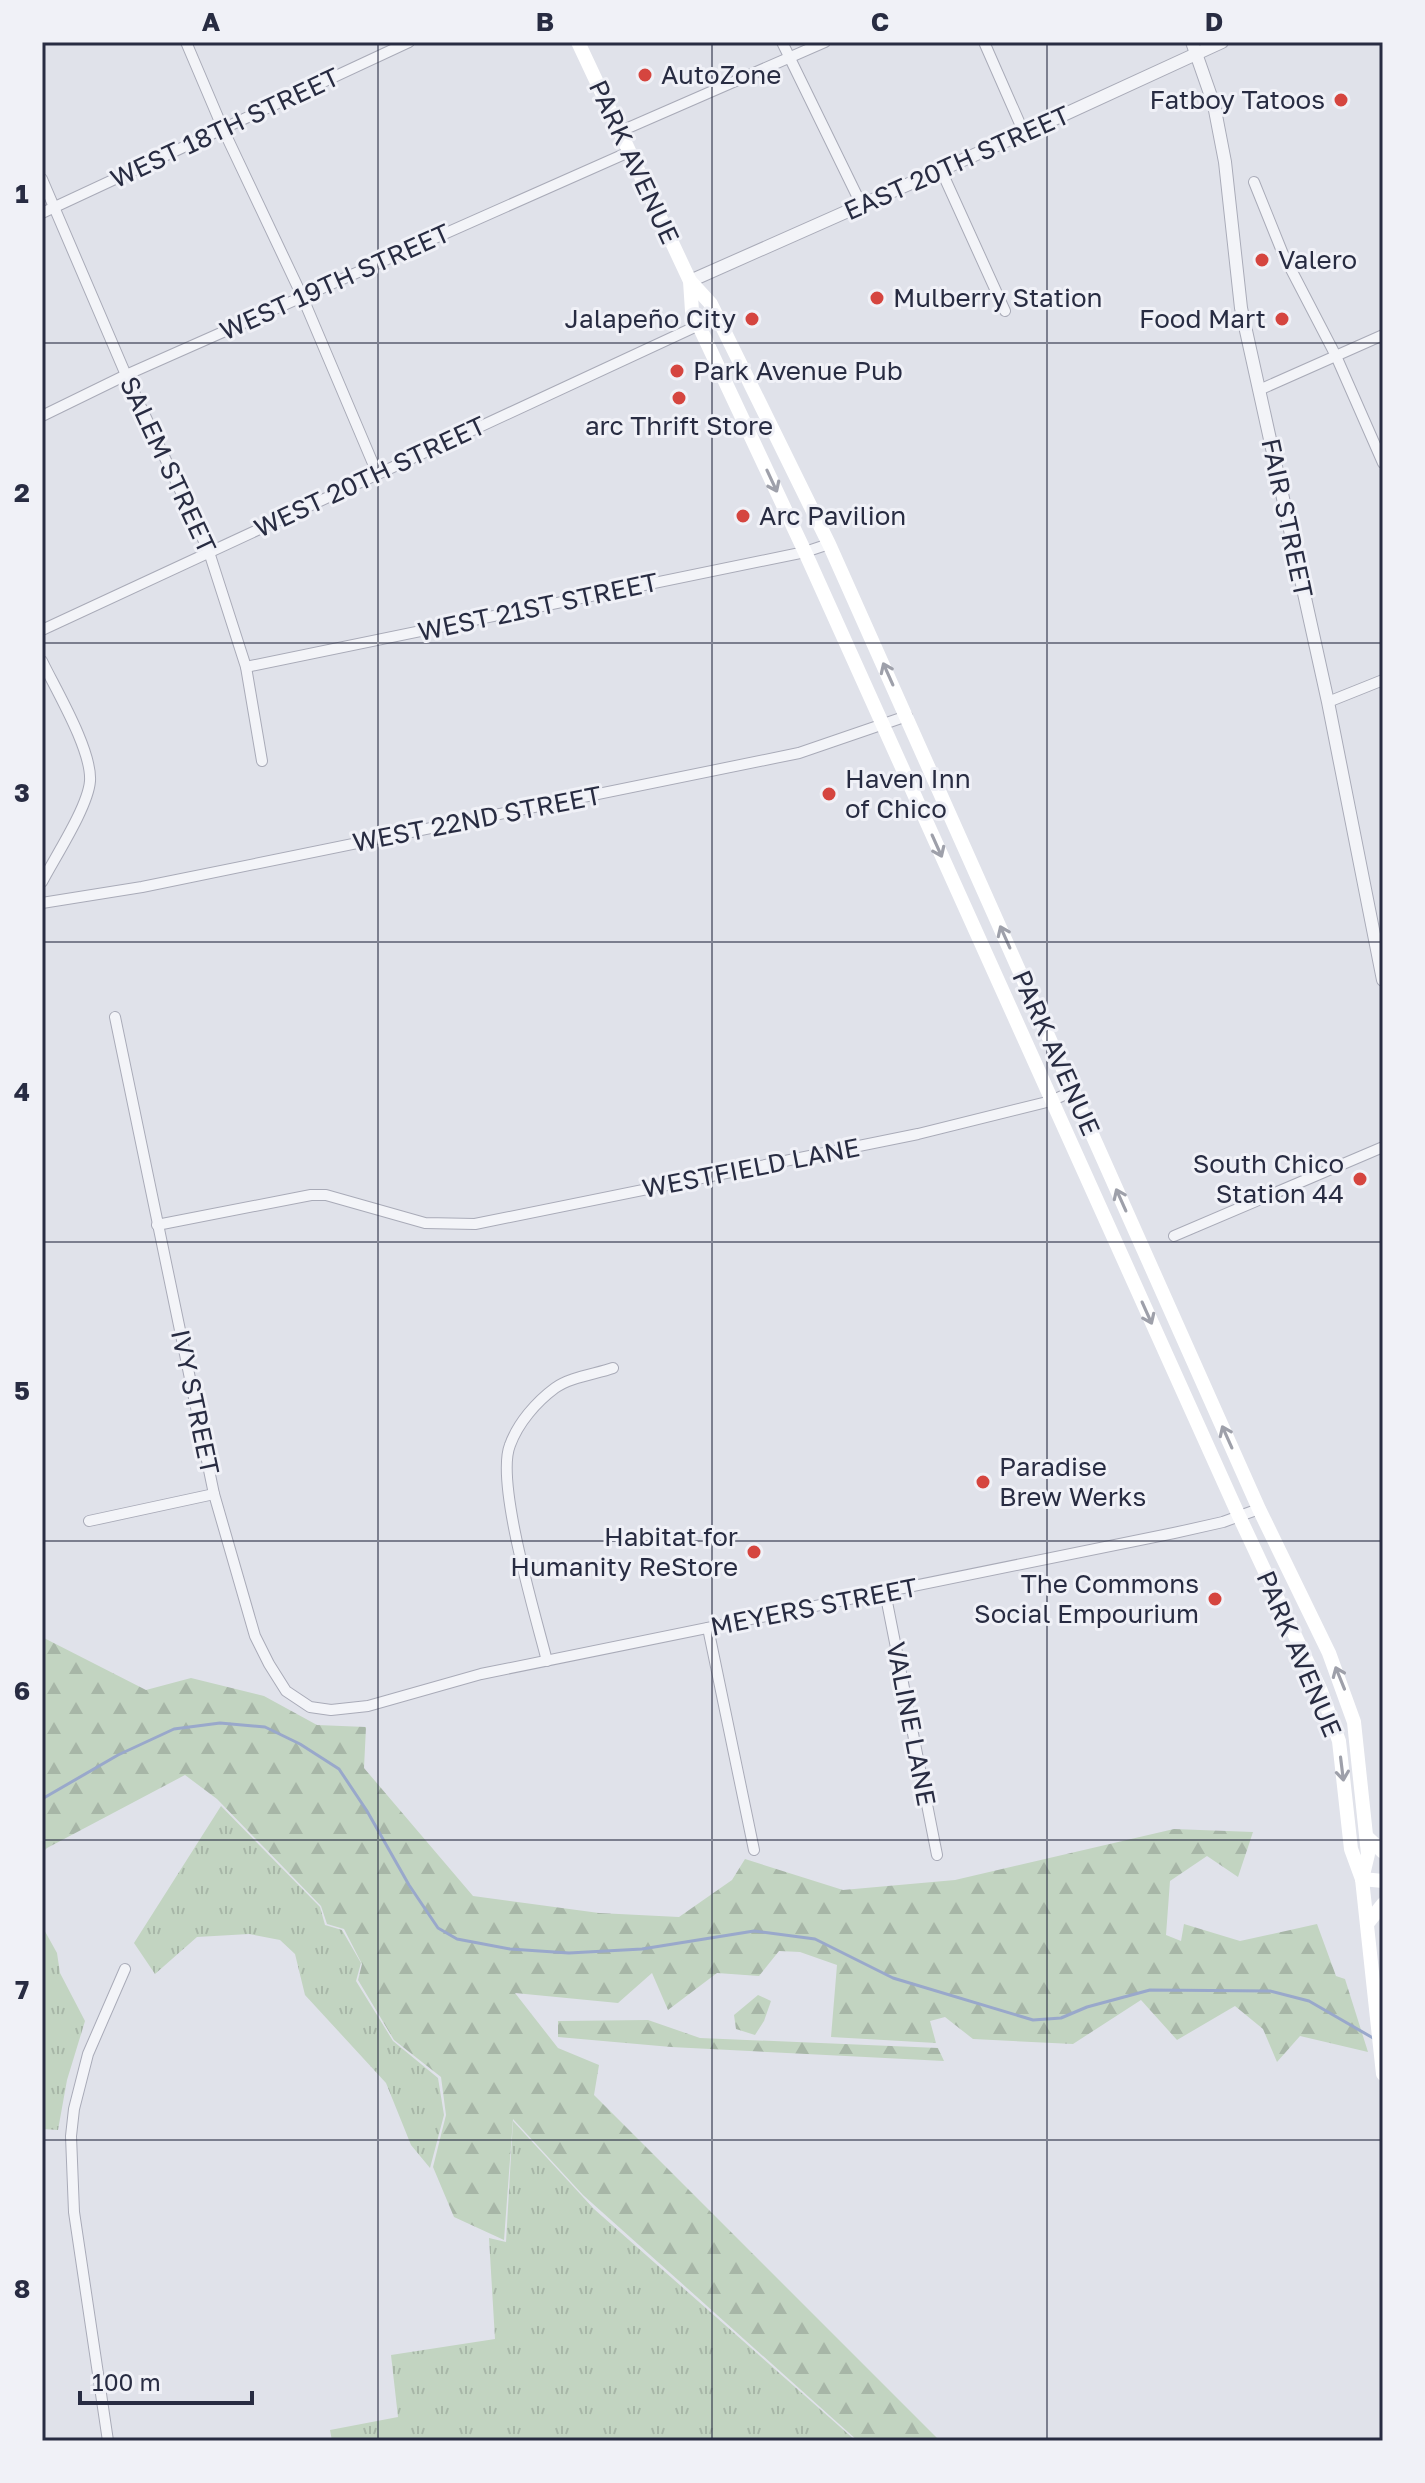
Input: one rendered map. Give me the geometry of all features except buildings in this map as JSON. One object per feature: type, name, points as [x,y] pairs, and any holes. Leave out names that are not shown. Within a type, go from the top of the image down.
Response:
[{"type":"main road","name":"PARK AVENUE","points":[[578,42],[690,281],[711,304],[829,544],[1259,1509],[1329,1653],[1354,1722],[1368,1854],[1362,1879]]},
{"type":"main road","name":"PARK AVENUE","points":[[690,281],[692,311],[805,552],[1239,1516],[1321,1691],[1339,1741],[1351,1849],[1362,1879]]},
{"type":"main road","points":[[1367,1837],[1383,1852]]},
{"type":"main road","points":[[1383,1881],[1362,1879],[1383,2074]]},
{"type":"main road","points":[[1367,1924],[1383,1904]]},
{"type":"street","points":[[186,42],[223,129],[302,296],[377,473]]},
{"type":"street","name":"WEST 18TH STREET","points":[[42,213],[223,129],[383,47],[409,42]]},
{"type":"street","points":[[782,42],[862,206]]},
{"type":"street","points":[[621,131],[825,42]]},
{"type":"street","points":[[984,42],[1024,133]]},
{"type":"street","name":"FAIR STREET","points":[[1192,42],[1214,105],[1225,162],[1241,308],[1328,702],[1383,980]]},
{"type":"street","name":"EAST 20TH STREET","points":[[690,281],[1222,42]]},
{"type":"street","name":"WEST 19TH STREET","points":[[42,416],[126,375],[629,152]]},
{"type":"street","points":[[941,170],[1005,311]]},
{"type":"street","name":"SALEM STREET","points":[[42,179],[126,375],[209,552],[246,667],[262,761]]},
{"type":"street","points":[[1254,182],[1283,254],[1336,356],[1383,463]]},
{"type":"street","name":"WEST 20TH STREET","points":[[42,630],[699,325]]},
{"type":"street","points":[[1259,390],[1383,335]]},
{"type":"street","name":"WEST 21ST STREET","points":[[246,667],[805,552],[829,544]]},
{"type":"street","points":[[42,661],[84,746],[90,781],[82,807],[42,882]]},
{"type":"street","points":[[1328,702],[1383,680]]},
{"type":"street","name":"WEST 22ND STREET","points":[[42,903],[142,887],[774,759],[907,716]]},
{"type":"street","name":"IVY STREET","points":[[115,1017],[214,1494],[255,1636],[286,1691],[310,1707],[331,1710],[368,1706]]},
{"type":"street","name":"WESTFIELD LANE","points":[[157,1225],[311,1195],[326,1195],[425,1223],[475,1224],[918,1134],[1051,1101],[1073,1091]]},
{"type":"street","points":[[1174,1236],[1383,1147]]},
{"type":"street","points":[[547,1661],[510,1510],[508,1447],[526,1416],[557,1386],[613,1368]]},
{"type":"street","points":[[89,1521],[214,1494]]},
{"type":"street","name":"MEYERS STREET","points":[[368,1706],[435,1685],[1174,1533],[1259,1509]]},
{"type":"street","name":"VALINE LANE","points":[[885,1592],[937,1855]]},
{"type":"street","points":[[708,1628],[754,1850]]},
{"type":"street","points":[[108,2441],[74,2212],[71,2136],[74,2109],[88,2054],[125,1969]]},
{"type":"green space","points":[[42,1637],[146,1690],[191,1678],[264,1696],[317,1725],[366,1727],[364,1768],[473,1896],[599,1913],[679,1917],[732,1880],[745,1859],[843,1890],[955,1880],[1174,1829],[1253,1832],[1238,1877],[1207,1856],[1170,1881],[1166,1935],[1181,1941],[1184,1924],[1240,1941],[1317,1924],[1336,1976],[1345,1979],[1368,2052],[1300,2036],[1277,2062],[1263,2029],[1235,2006],[1177,2040],[1141,2000],[1073,2044],[973,2039],[945,2017],[930,2021],[936,2043],[831,2037],[837,1965],[800,1952],[779,1951],[759,1976],[717,1973],[668,2010],[652,1973],[618,2003],[515,1993],[558,2048],[599,2065],[594,2095],[940,2441],[858,2441],[583,2195],[513,2119],[504,2240],[454,2217],[433,2167],[446,2115],[441,2077],[394,2040],[358,1980],[362,1964],[344,1929],[327,1924],[321,1906],[217,1799],[185,1775],[42,1853]]},
{"type":"green space","points":[[221,1806],[320,1907],[325,1925],[342,1930],[361,1963],[356,1981],[393,2041],[438,2078],[444,2115],[430,2168],[411,2145],[386,2083],[305,1995],[295,1954],[280,1940],[249,1934],[197,1937],[155,1974],[134,1943]]},
{"type":"green space","points":[[42,1926],[57,1953],[60,1973],[85,2021],[67,2080],[58,2130],[42,2129]]},
{"type":"green space","points":[[758,1995],[771,2001],[755,2035],[736,2029],[734,2015]]},
{"type":"green space","points":[[648,2020],[700,2038],[938,2048],[944,2061],[671,2047],[558,2037],[558,2021]]},
{"type":"green space","points":[[513,2121],[594,2209],[856,2441],[332,2441],[330,2430],[398,2417],[391,2355],[495,2339],[489,2238],[506,2242]]},
{"type":"waterway","points":[[42,1799],[118,1755],[174,1729],[220,1723],[265,1727],[300,1744],[339,1769],[438,1928],[457,1939],[510,1949],[569,1953],[642,1949],[754,1931],[815,1939],[893,1978],[1033,2020],[1061,2018],[1087,2007],[1150,1990],[1270,1991],[1309,2001],[1373,2038]]},
{"type":"place","name":"AutoZone","points":[[645,75]]},
{"type":"place","name":"Fatboy Tatoos","points":[[1341,100]]},
{"type":"place","name":"Valero","points":[[1262,260]]},
{"type":"place","name":"Mulberry Station","points":[[877,298]]},
{"type":"place","name":"Jalapeño City","points":[[752,319]]},
{"type":"place","name":"Food Mart","points":[[1282,319]]},
{"type":"place","name":"Park Avenue Pub","points":[[677,371]]},
{"type":"place","name":"arc Thrift Store","points":[[679,398]]},
{"type":"place","name":"Arc Pavilion","points":[[743,516]]},
{"type":"place","name":"Haven Inn of Chico","points":[[829,794]]},
{"type":"place","name":"South Chico Station 44","points":[[1360,1179]]},
{"type":"place","name":"Paradise Brew Werks","points":[[983,1482]]},
{"type":"place","name":"Habitat for Humanity ReStore","points":[[754,1552]]},
{"type":"place","name":"The Commons Social Empourium","points":[[1215,1599]]}]
